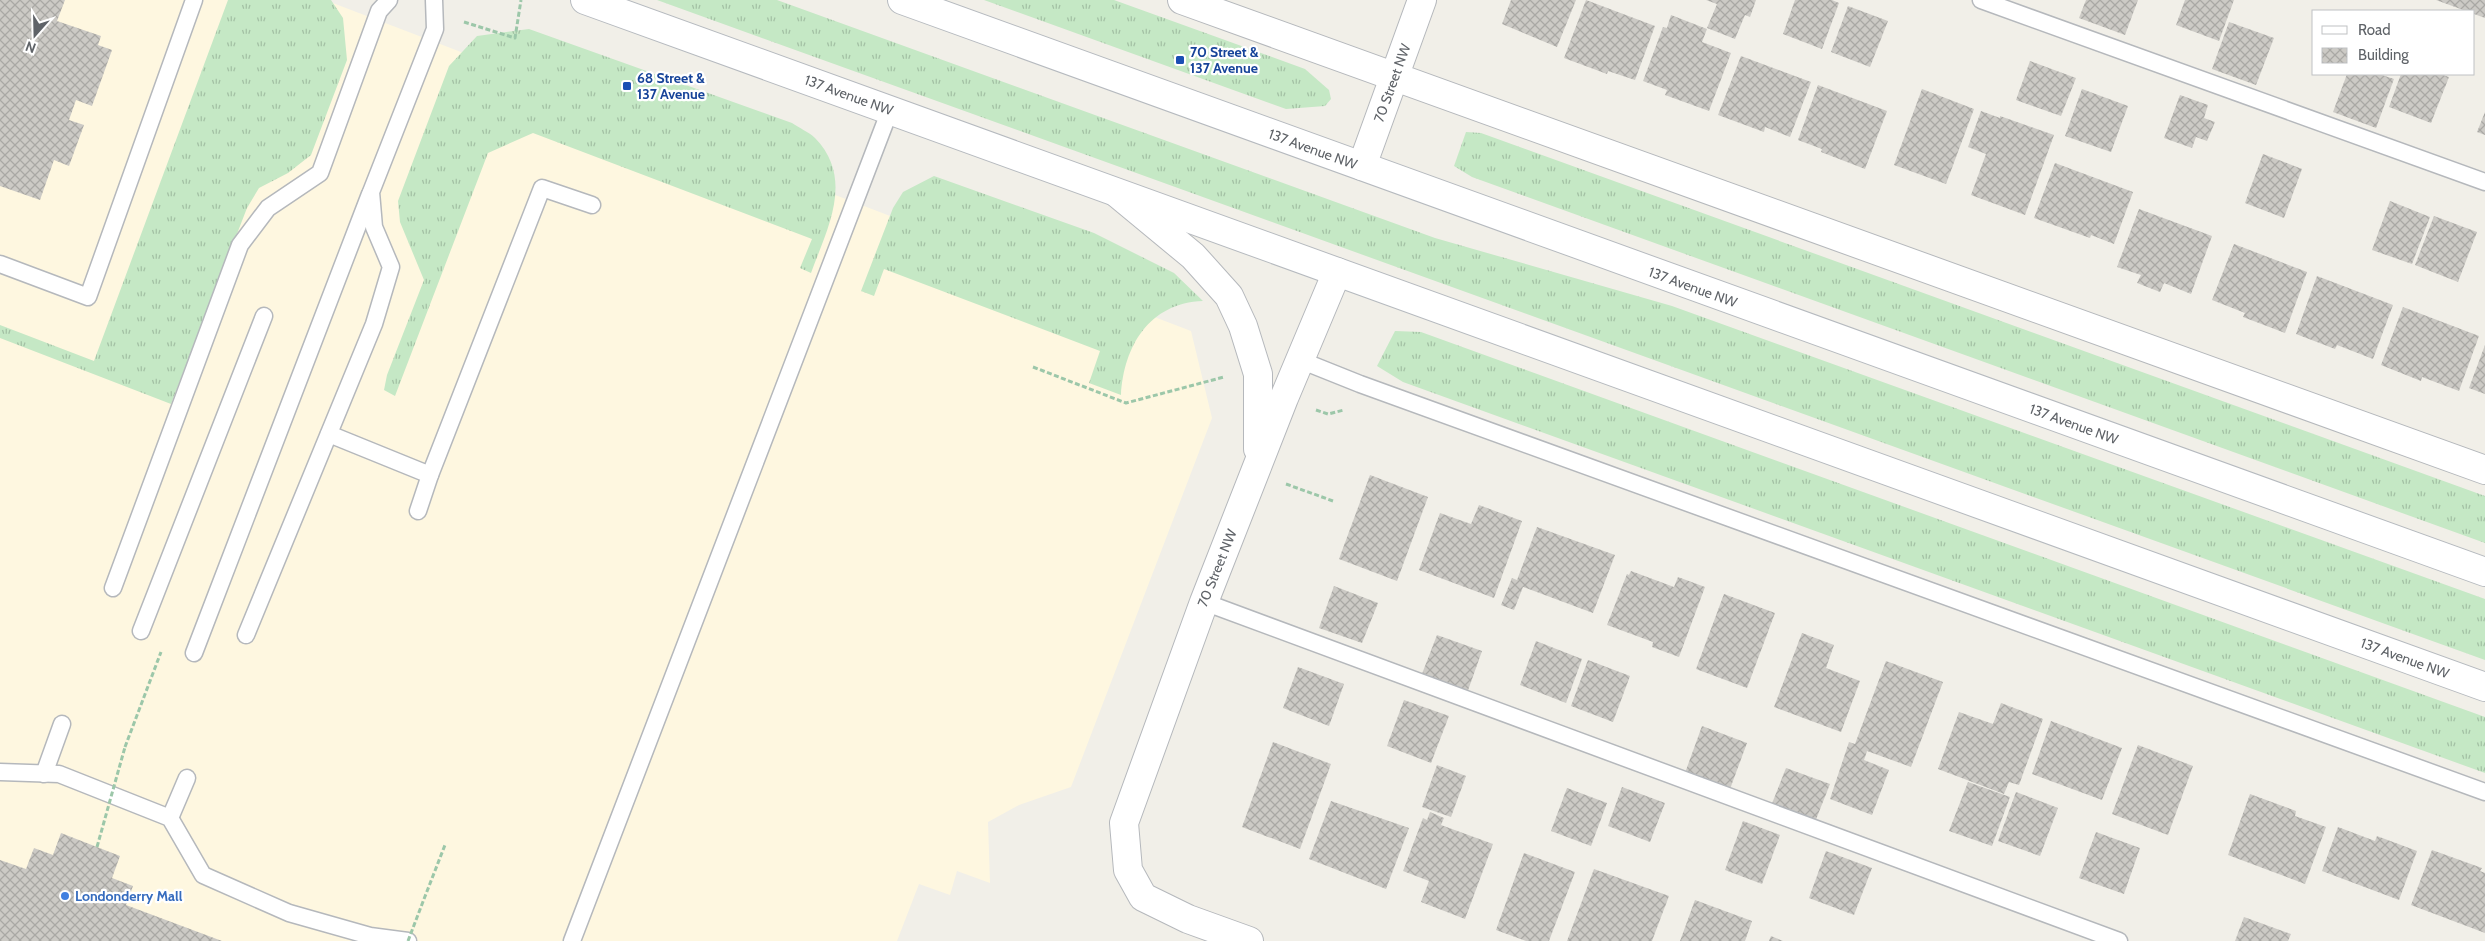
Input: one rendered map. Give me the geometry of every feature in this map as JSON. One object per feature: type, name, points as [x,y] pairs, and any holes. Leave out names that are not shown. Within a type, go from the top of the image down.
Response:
[{"type":"main road","name":"137 Avenue NW","points":[[585,0],[2485,687]]},
{"type":"main road","name":"137 Avenue NW","points":[[902,0],[2485,572]]},
{"type":"main road","points":[[1182,0],[2485,470]]},
{"type":"main road","name":"70 Street NW","points":[[1362,166],[1422,0]]},
{"type":"main road","name":"137 Avenue NW","points":[[1113,190],[1193,256],[1229,296],[1243,326],[1258,374],[1256,469]]},
{"type":"main road","name":"70 Street NW","points":[[1249,941],[1188,919],[1142,897],[1128,870],[1124,823],[1204,602],[1336,272]]},
{"type":"lane","points":[[0,264],[88,297],[194,0]]},
{"type":"lane","points":[[113,588],[240,245],[268,208],[320,173],[378,11],[388,0]]},
{"type":"lane","points":[[1981,0],[2485,182]]},
{"type":"lane","points":[[194,653],[435,29],[434,6]]},
{"type":"lane","points":[[572,941],[890,110]]},
{"type":"lane","points":[[418,511],[430,475],[542,188],[592,205]]},
{"type":"lane","points":[[246,635],[374,324],[391,267],[374,227],[371,192]]},
{"type":"lane","points":[[141,631],[264,316]]},
{"type":"lane","points":[[1300,360],[1360,384],[2485,792]]},
{"type":"lane","points":[[328,434],[430,475]]},
{"type":"lane","points":[[1204,602],[2119,941]]},
{"type":"lane","points":[[44,774],[62,724]]},
{"type":"lane","points":[[0,772],[59,774],[170,818],[203,875],[289,913],[370,936],[408,941]]},
{"type":"lane","points":[[170,818],[187,778]]},
{"type":"path","points":[[434,6],[515,38],[521,0]]},
{"type":"path","points":[[1033,367],[1126,403],[1228,376],[1258,388]]},
{"type":"path","points":[[1284,398],[1328,414],[1346,409],[1360,384]]},
{"type":"path","points":[[1256,469],[1333,501]]},
{"type":"path","points":[[97,847],[125,748],[162,649]]},
{"type":"path","points":[[408,941],[445,845]]},
{"type":"shaded area","points":[[0,0],[325,0],[1191,331],[1212,418],[1071,787],[1019,805],[988,822],[990,883],[957,871],[950,895],[919,884],[897,941],[0,941]]},
{"type":"green space","points":[[228,0],[331,0],[343,18],[347,60],[311,155],[288,173],[259,188],[247,208],[171,404],[0,338],[0,325],[94,361]]},
{"type":"green space","points":[[657,0],[777,0],[1435,238],[1672,306],[2485,599],[2485,660]]},
{"type":"green space","points":[[984,0],[1114,0],[1305,69],[1329,90],[1331,99],[1325,106],[1286,109]]},
{"type":"green space","points":[[529,29],[792,123],[810,134],[827,154],[834,170],[836,187],[834,204],[824,239],[811,273],[800,268],[812,239],[533,133],[488,153],[395,396],[384,390],[387,375],[424,280],[400,222],[398,201],[449,66],[477,36]]},
{"type":"green space","points":[[1466,132],[1481,133],[2485,496],[2485,543],[1472,177],[1454,166]]},
{"type":"green space","points":[[934,176],[1094,233],[1174,273],[1203,301],[1184,304],[1168,310],[1154,319],[1143,330],[1127,360],[1121,395],[1089,383],[1100,351],[884,269],[874,296],[861,291],[893,208],[903,192]]},
{"type":"green space","points":[[1395,331],[1421,332],[2485,717],[2485,773],[1403,382],[1377,366]]},
{"type":"building","points":[[0,0],[65,0],[57,21],[101,36],[98,45],[112,50],[92,106],[76,100],[69,120],[84,125],[69,166],[54,160],[40,200],[0,186]]},
{"type":"building","points":[[1511,0],[1576,0],[1557,47],[1502,24]]},
{"type":"building","points":[[1586,0],[1655,26],[1635,80],[1608,71],[1607,74],[1564,58]]},
{"type":"building","points":[[1706,0],[1756,0],[1750,17],[1745,15],[1735,39],[1707,28],[1717,4]]},
{"type":"building","points":[[1795,0],[1832,0],[1839,3],[1822,49],[1783,34]]},
{"type":"building","points":[[2086,0],[2138,0],[2125,35],[2079,18]]},
{"type":"building","points":[[2185,0],[2234,0],[2219,41],[2176,25]]},
{"type":"building","points":[[2436,0],[2485,0],[2485,18],[2475,14],[2475,10],[2463,10]]},
{"type":"building","points":[[1848,6],[1888,21],[1870,67],[1831,52]]},
{"type":"building","points":[[1671,15],[1707,29],[1702,42],[1731,53],[1709,111],[1665,95],[1667,90],[1643,81],[1663,27],[1667,28]]},
{"type":"building","points":[[2229,22],[2274,38],[2256,85],[2212,69]]},
{"type":"building","points":[[1741,56],[1811,82],[1790,137],[1765,127],[1764,132],[1718,115]]},
{"type":"building","points":[[2030,61],[2076,78],[2061,116],[2016,100]]},
{"type":"building","points":[[2347,75],[2382,75],[2394,79],[2376,128],[2333,112]]},
{"type":"building","points":[[2401,75],[2443,75],[2449,77],[2431,123],[2389,107]]},
{"type":"building","points":[[1818,85],[1887,111],[1865,169],[1821,152],[1822,149],[1798,140]]},
{"type":"building","points":[[1922,89],[1974,109],[1946,184],[1894,165]]},
{"type":"building","points":[[2082,89],[2128,106],[2111,152],[2065,136]]},
{"type":"building","points":[[2180,95],[2208,105],[2204,118],[2215,122],[2207,141],[2196,137],[2192,148],[2164,138]]},
{"type":"building","points":[[1981,111],[2054,135],[2025,215],[1971,195],[1986,154],[1968,147]]},
{"type":"building","points":[[2485,112],[2485,135],[2477,132]]},
{"type":"building","points":[[2263,154],[2302,169],[2284,218],[2245,203]]},
{"type":"building","points":[[2055,163],[2133,192],[2114,244],[2091,235],[2090,238],[2034,218]]},
{"type":"building","points":[[2390,201],[2430,217],[2412,264],[2372,250]]},
{"type":"building","points":[[2139,209],[2212,236],[2191,294],[2164,283],[2160,292],[2137,283],[2141,275],[2117,267]]},
{"type":"building","points":[[2434,216],[2477,232],[2458,282],[2415,265]]},
{"type":"building","points":[[2234,244],[2307,272],[2285,333],[2243,317],[2245,313],[2212,300]]},
{"type":"building","points":[[2317,276],[2393,305],[2373,359],[2337,345],[2335,349],[2296,334]]},
{"type":"building","points":[[2403,307],[2479,336],[2459,391],[2422,377],[2421,381],[2381,365]]},
{"type":"building","points":[[2485,345],[2485,394],[2469,388]]},
{"type":"building","points":[[1370,475],[1428,497],[1397,581],[1339,559]]},
{"type":"building","points":[[1479,505],[1522,521],[1494,598],[1419,570],[1440,513],[1471,524]]},
{"type":"building","points":[[1537,527],[1615,555],[1593,613],[1523,587],[1514,610],[1501,605],[1512,578],[1517,580]]},
{"type":"building","points":[[1631,571],[1674,587],[1678,577],[1705,587],[1679,657],[1652,647],[1653,642],[1607,625],[1627,574],[1629,575]]},
{"type":"building","points":[[1334,586],[1378,603],[1362,643],[1319,628]]},
{"type":"building","points":[[1724,594],[1775,613],[1747,688],[1696,669]]},
{"type":"building","points":[[1802,633],[1834,645],[1826,668],[1860,681],[1841,732],[1774,707]]},
{"type":"building","points":[[1437,635],[1482,651],[1466,696],[1420,679]]},
{"type":"building","points":[[1536,641],[1582,659],[1566,703],[1520,685]]},
{"type":"building","points":[[1588,660],[1630,676],[1613,722],[1571,706]]},
{"type":"building","points":[[1886,661],[1943,682],[1911,767],[1867,751],[1864,760],[1889,770],[1872,815],[1830,799],[1849,742],[1855,744]]},
{"type":"building","points":[[1298,667],[1344,684],[1329,726],[1283,708]]},
{"type":"building","points":[[1404,700],[1449,716],[1431,763],[1387,746]]},
{"type":"building","points":[[2001,703],[2043,719],[2019,785],[2009,782],[2004,794],[1938,769],[1959,712],[1993,724]]},
{"type":"building","points":[[2051,721],[2122,748],[2102,800],[2032,774]]},
{"type":"building","points":[[1702,726],[1747,743],[1730,789],[1685,773]]},
{"type":"building","points":[[1273,742],[1331,764],[1300,849],[1242,827]]},
{"type":"building","points":[[2138,745],[2193,766],[2168,835],[2112,814]]},
{"type":"building","points":[[1437,765],[1466,776],[1451,817],[1422,807]]},
{"type":"building","points":[[1786,768],[1830,784],[1815,822],[1771,806]]},
{"type":"building","points":[[1968,782],[2010,797],[1992,846],[1949,831]]},
{"type":"building","points":[[1622,787],[1665,803],[1650,842],[1608,826]]},
{"type":"building","points":[[1567,788],[1607,803],[1591,846],[1551,831]]},
{"type":"building","points":[[2016,792],[2058,808],[2040,856],[1998,841]]},
{"type":"building","points":[[2250,794],[2296,811],[2295,816],[2326,827],[2305,884],[2228,855]]},
{"type":"building","points":[[1331,801],[1409,828],[1386,889],[1309,859]]},
{"type":"building","points":[[1430,812],[1444,818],[1441,825],[1493,844],[1465,919],[1421,902],[1429,881],[1403,871],[1423,818],[1427,820]]},
{"type":"building","points":[[1743,821],[1780,835],[1762,884],[1725,870]]},
{"type":"building","points":[[2338,827],[2375,841],[2377,836],[2417,851],[2399,900],[2322,871]]},
{"type":"building","points":[[2096,832],[2140,848],[2124,894],[2079,878]]},
{"type":"building","name":"Londonderry Mall","points":[[61,833],[120,856],[112,878],[133,886],[126,905],[222,941],[0,941],[0,860],[26,869],[34,848],[53,855]]},
{"type":"building","points":[[2432,850],[2482,868],[2480,871],[2485,873],[2485,933],[2411,905]]},
{"type":"building","points":[[1826,851],[1872,868],[1854,915],[1809,898]]},
{"type":"building","points":[[1524,853],[1575,872],[1549,941],[1526,941],[1496,930]]},
{"type":"building","points":[[1594,869],[1669,896],[1652,941],[1567,941]]},
{"type":"building","points":[[1695,900],[1752,921],[1745,941],[1680,941]]},
{"type":"building","points":[[2244,917],[2291,934],[2288,941],[2235,941]]},
{"type":"building","points":[[1771,936],[1783,941],[1769,941]]},
{"type":"place","name":"70 Street & 137 Avenue","points":[[1180,60]]},
{"type":"place","name":"68 Street & 137 Avenue","points":[[627,86]]},
{"type":"place","name":"Londonderry Mall","points":[[65,896]]}]
